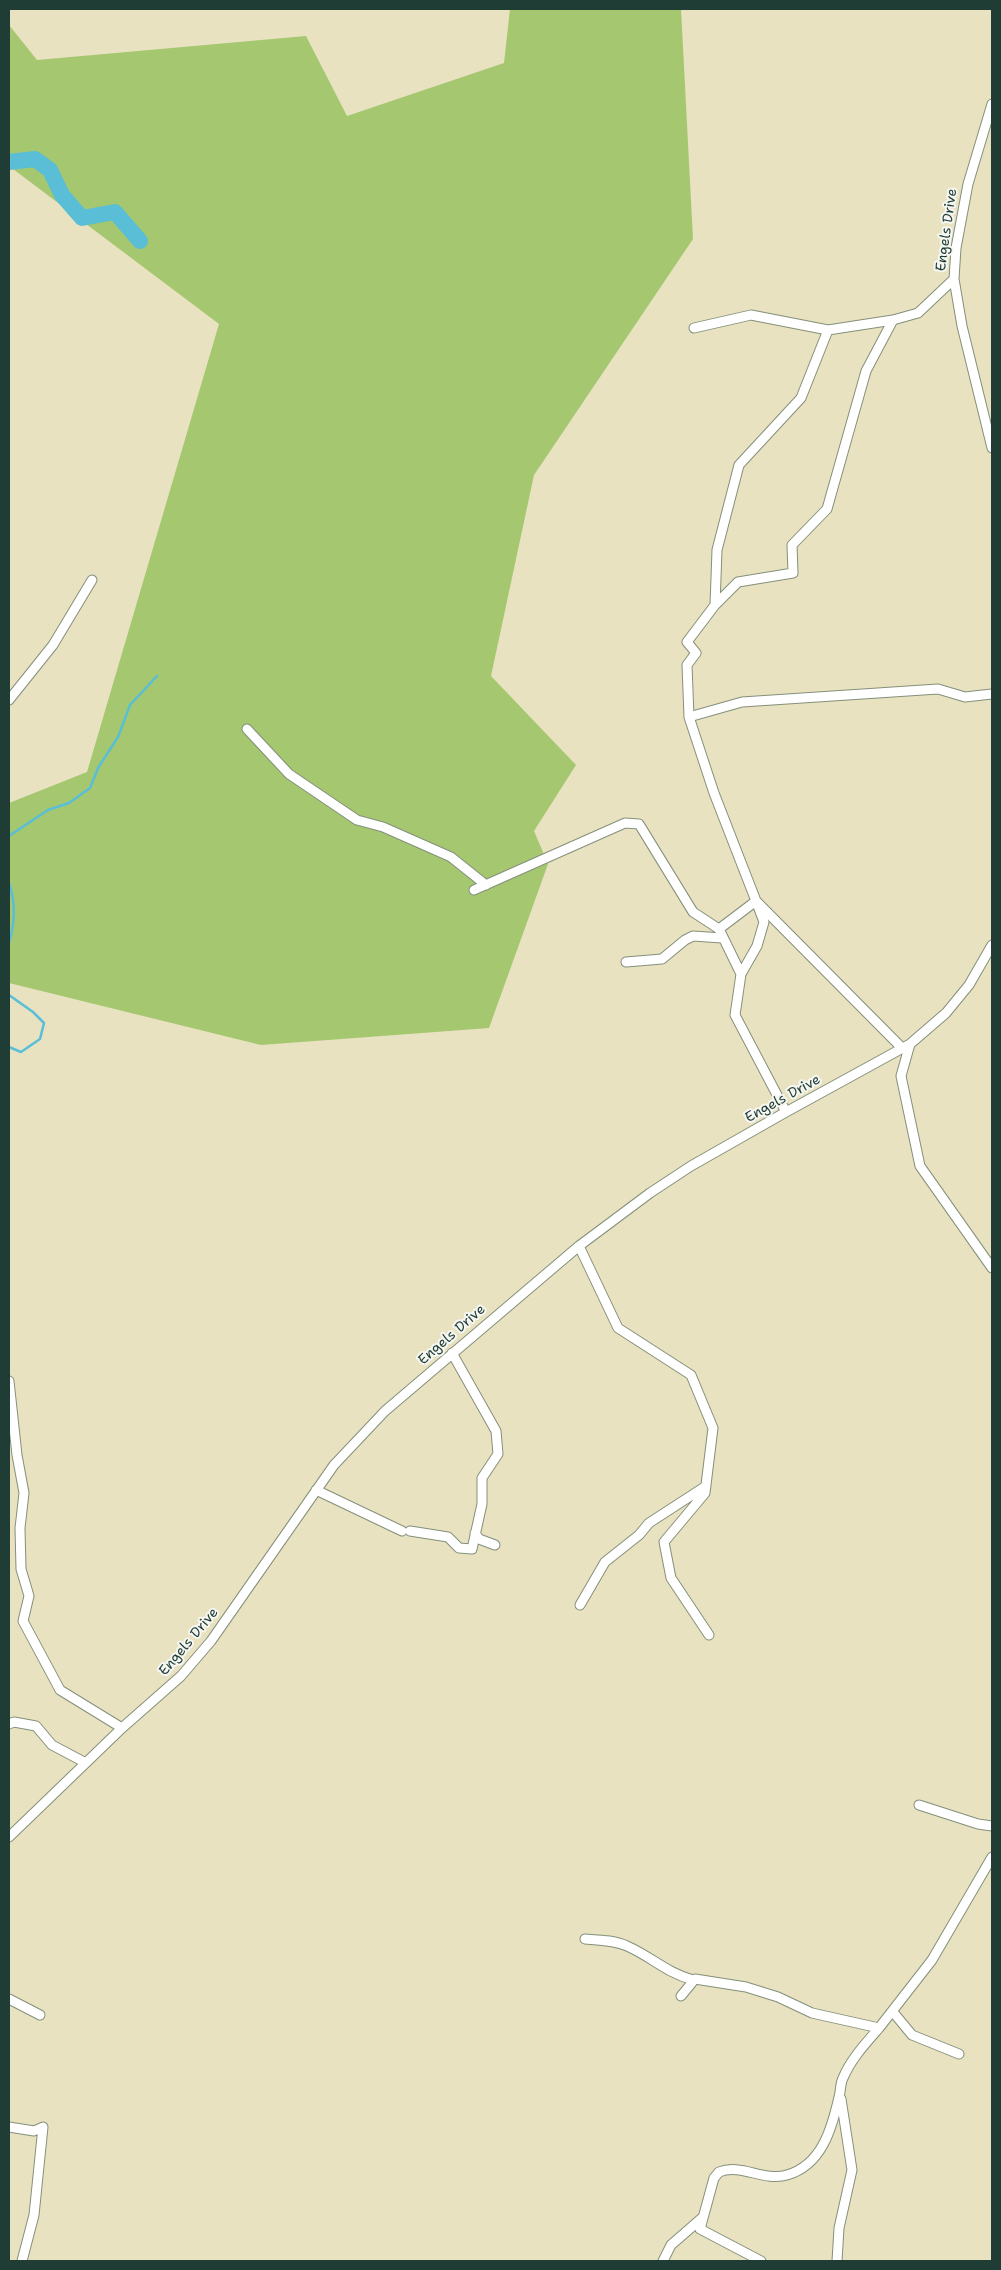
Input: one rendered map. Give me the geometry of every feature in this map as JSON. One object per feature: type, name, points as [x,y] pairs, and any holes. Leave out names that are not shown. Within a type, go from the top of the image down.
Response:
[{"type":"street","name":"Engels Drive","points":[[992,104],[968,184],[956,248],[954,279],[962,326],[992,448]]},
{"type":"street","points":[[694,328],[751,315],[828,330],[893,320],[918,313],[954,279]]},
{"type":"street","points":[[786,1112],[736,1016],[742,974],[757,946],[764,922],[714,793],[689,717],[687,665],[696,653],[687,642],[715,604],[738,582],[793,573],[792,545],[827,509],[866,371],[893,320]]},
{"type":"street","points":[[715,604],[717,550],[740,466],[800,398],[828,330]]},
{"type":"street","points":[[9,700],[54,645],[92,580]]},
{"type":"street","points":[[689,717],[742,702],[856,696],[938,689],[965,697],[992,694]]},
{"type":"street","points":[[247,729],[289,774],[357,820],[383,827],[451,857],[486,885]]},
{"type":"street","points":[[474,890],[625,822],[639,824],[693,912],[720,934],[742,974]]},
{"type":"street","points":[[626,962],[662,959],[685,940],[693,936],[720,934],[756,901]]},
{"type":"street","points":[[756,901],[906,1047],[901,1076],[920,1166],[992,1268]]},
{"type":"street","name":"Engels Drive","points":[[9,1837],[122,1728],[181,1676],[212,1641],[316,1490],[352,1444],[385,1412],[579,1246],[683,1172],[786,1112],[906,1047],[946,1013],[969,985],[992,945]]},
{"type":"street","points":[[579,1246],[618,1328],[691,1375],[713,1428],[705,1493],[664,1542],[671,1578],[710,1635]]},
{"type":"street","points":[[316,1490],[406,1531],[448,1537],[459,1548],[472,1549],[482,1504],[482,1478],[498,1454],[496,1431],[452,1353]]},
{"type":"street","points":[[9,1381],[17,1455],[24,1493],[20,1528],[21,1569],[29,1596],[23,1621],[60,1690],[122,1728]]},
{"type":"street","points":[[580,1605],[605,1562],[639,1535],[650,1523],[706,1486]]},
{"type":"street","points":[[475,1533],[479,1538],[495,1545]]},
{"type":"street","points":[[9,1724],[14,1722],[36,1726],[52,1745],[86,1764]]},
{"type":"street","points":[[919,1805],[978,1824],[992,1826]]},
{"type":"street","points":[[837,2261],[839,2228],[852,2170],[840,2085],[849,2066],[932,1960],[992,1856]]},
{"type":"street","points":[[585,1939],[615,1942],[627,1946],[675,1975],[693,1980],[746,1987],[778,1997],[812,2013],[879,2028]]},
{"type":"street","points":[[681,1996],[693,1980]]},
{"type":"street","points":[[9,1999],[24,2005],[40,2015]]},
{"type":"street","points":[[893,2012],[912,2036],[959,2054]]},
{"type":"street","points":[[761,2261],[700,2229],[714,2178],[719,2172],[732,2169],[768,2177],[786,2175],[809,2163],[819,2151],[829,2133],[840,2094]]},
{"type":"street","points":[[9,2127],[34,2131],[42,2127],[34,2214],[22,2261]]},
{"type":"street","points":[[663,2261],[671,2246],[702,2218]]},
{"type":"green space","points":[[510,9],[681,9],[693,239],[534,475],[491,676],[576,765],[534,831],[548,864],[489,1028],[261,1045],[9,983],[9,803],[87,772],[219,324],[9,166],[9,25],[37,60],[306,36],[347,116],[504,63]]},
{"type":"waterway","points":[[9,162],[35,159],[50,170],[62,195],[82,218],[115,212],[140,241]]},
{"type":"waterway","points":[[9,836],[48,810],[69,803],[90,788],[98,768],[118,737],[130,705],[157,676]]},
{"type":"waterway","points":[[9,883],[14,913],[9,943]]},
{"type":"waterway","points":[[9,995],[33,1012],[44,1023],[40,1039],[21,1052],[9,1047]]}]
